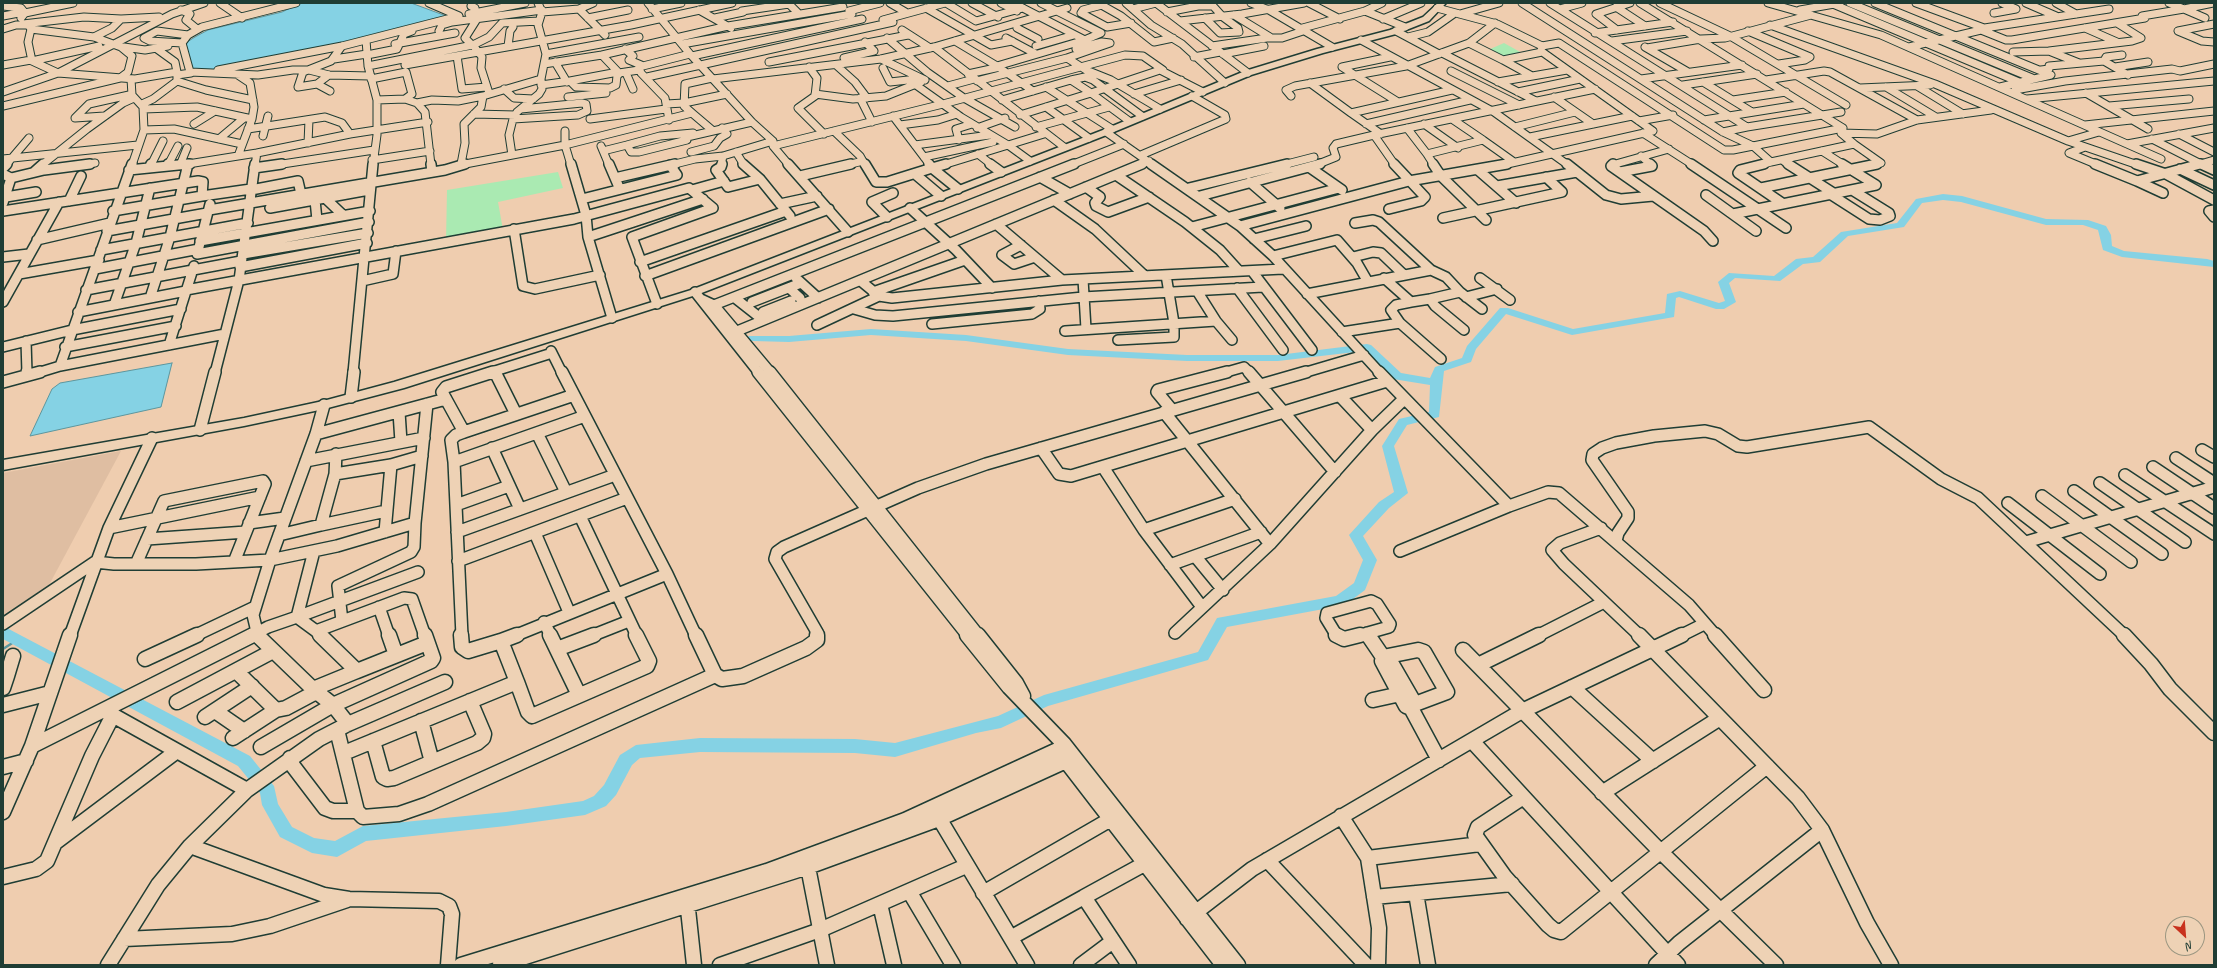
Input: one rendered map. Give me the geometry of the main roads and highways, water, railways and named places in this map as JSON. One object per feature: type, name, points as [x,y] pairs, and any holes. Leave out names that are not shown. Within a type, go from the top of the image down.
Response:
[{"type":"main road","points":[[3,465],[200,430],[324,405],[550,348],[612,318],[657,304],[698,296],[848,232],[1064,147],[1109,131],[1248,73],[1332,47],[1405,28],[1426,19],[1438,7]]},
{"type":"water","points":[[301,3],[411,3],[449,17],[335,46],[205,71],[193,71],[184,44],[195,37],[208,30],[282,12]]},
{"type":"water","points":[[172,363],[161,407],[30,436],[52,389],[60,383]]},
{"type":"waterway","points":[[1436,383],[1439,369],[1467,360],[1471,348],[1504,310],[1572,332],[1605,325],[1670,315],[1671,296],[1680,294],[1720,307],[1731,302],[1723,282],[1733,275],[1776,279],[1800,261],[1816,260],[1845,234],[1900,225],[1919,201],[1943,197],[1962,199],[2046,222],[2084,222],[2102,228],[2106,235],[2107,248],[2122,254],[2207,262],[2214,264]]},
{"type":"waterway","points":[[753,338],[789,339],[871,332],[966,338],[1068,352],[1187,358],[1278,358],[1367,347],[1397,376],[1436,383]]},
{"type":"waterway","points":[[3,632],[244,761],[268,791],[270,805],[286,832],[312,845],[337,849],[363,834],[506,819],[585,808],[600,801],[610,790],[626,760],[636,752],[700,745],[855,746],[895,750],[976,727],[1001,722],[1044,701],[1203,656],[1222,622],[1340,601],[1360,586],[1370,560],[1356,535],[1384,505],[1401,493],[1388,446],[1403,422],[1435,414],[1436,383]]},
{"type":"waterway","points":[[3,649],[17,640]]}]
